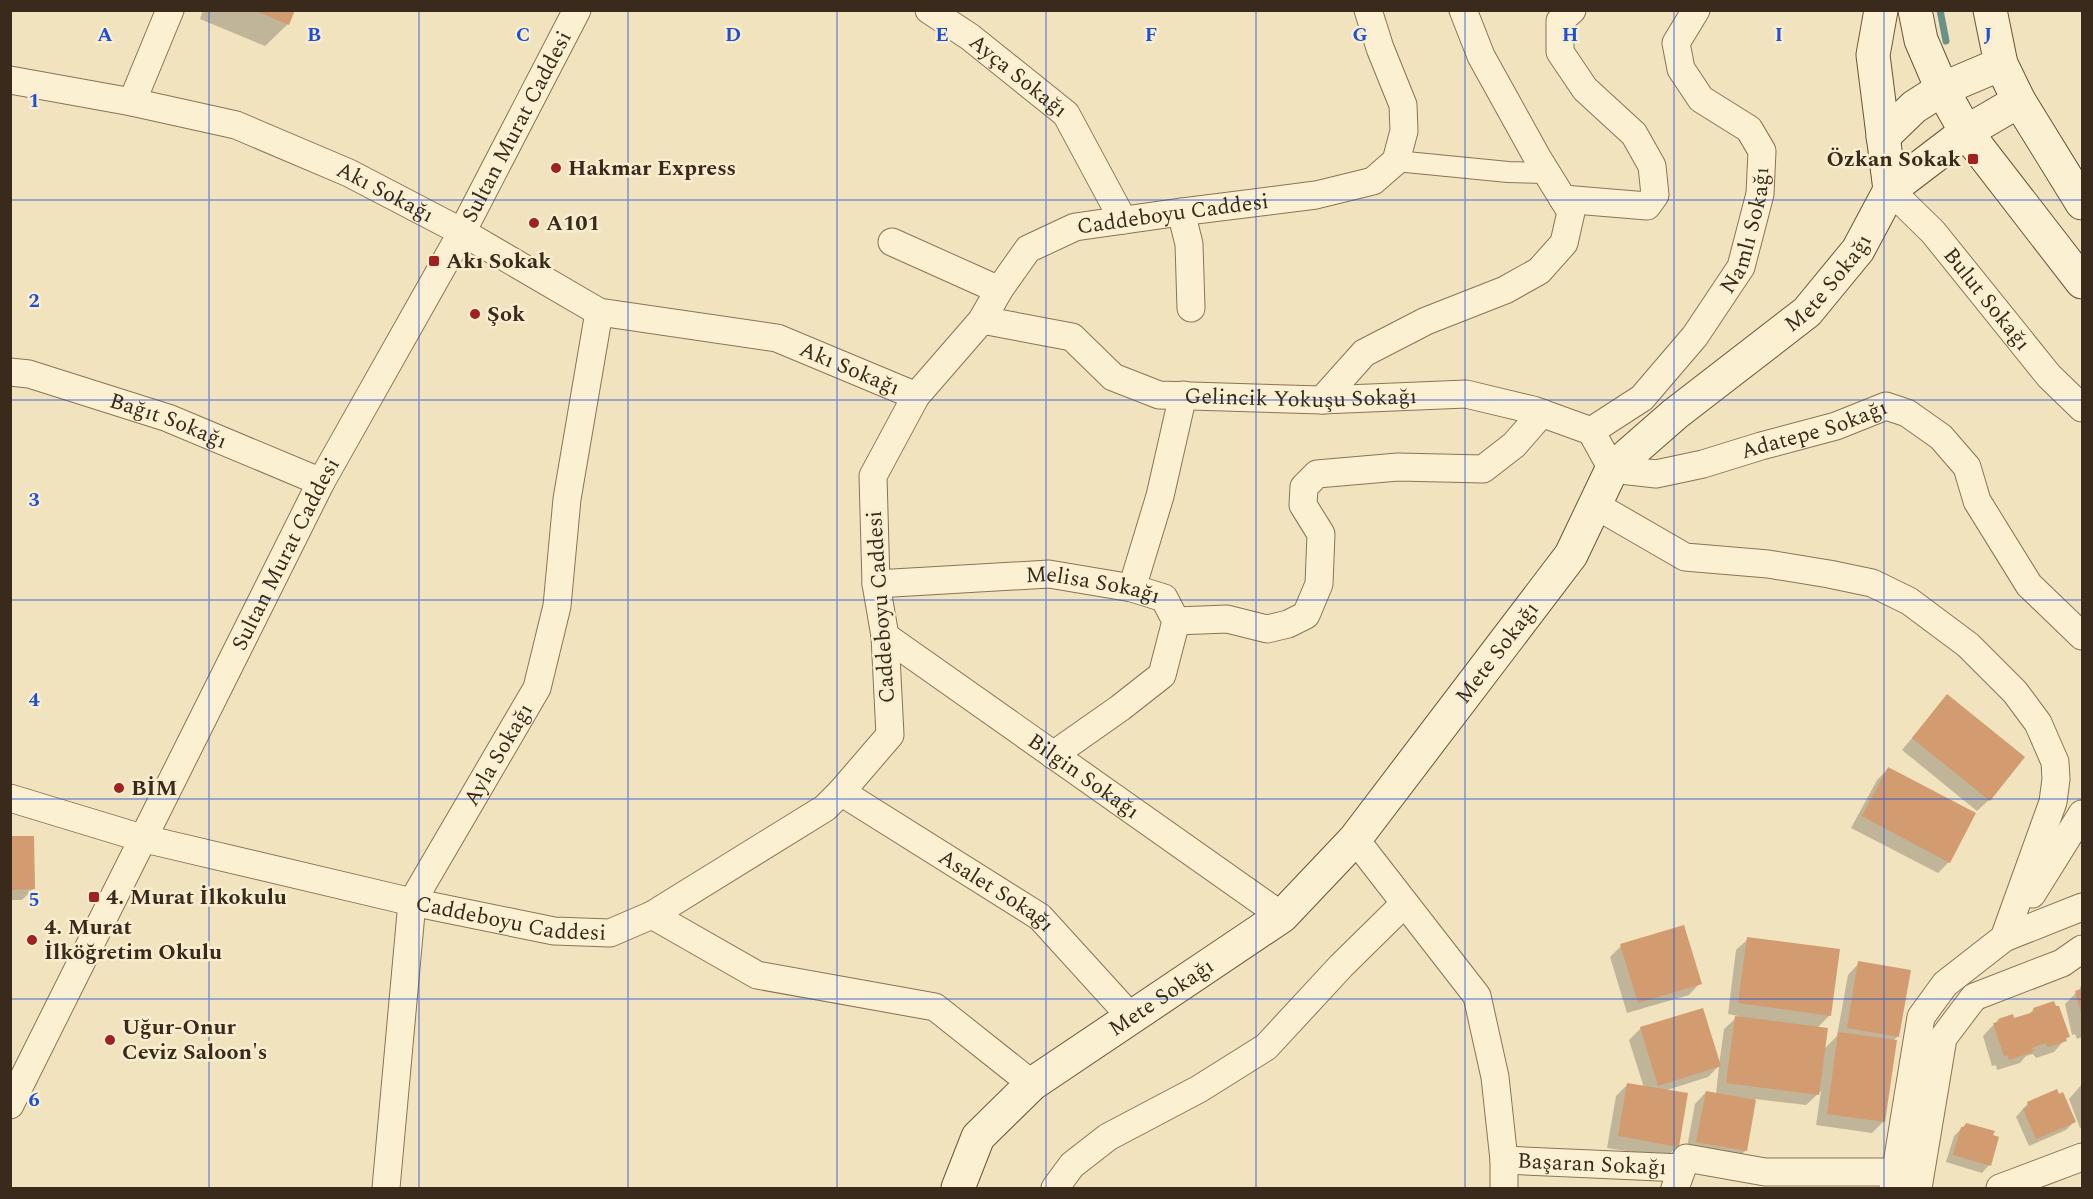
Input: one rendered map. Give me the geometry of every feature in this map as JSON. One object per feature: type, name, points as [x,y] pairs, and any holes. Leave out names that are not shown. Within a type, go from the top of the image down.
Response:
[{"type":"main road","points":[[1881,10],[1873,55],[1890,190]]},
{"type":"main road","points":[[1915,10],[1921,40],[1942,89],[1965,132],[2082,282]]},
{"type":"main road","points":[[1990,10],[2001,64],[2019,101],[2082,203]]},
{"type":"main road","points":[[1883,137],[1914,107],[1942,89],[2001,64]]},
{"type":"main road","name":"Mete Sokağı","points":[[958,1188],[978,1137],[1032,1084],[1282,916],[1355,839],[1571,555],[1612,469],[1675,414],[1807,312],[1858,250],[1890,190],[1965,132],[2019,101]]},
{"type":"street","points":[[132,102],[170,10]]},
{"type":"street","name":"Sultan Murat Caddesi","points":[[10,1105],[145,839],[321,482],[462,232],[578,10]]},
{"type":"street","name":"Ayça Sokağı","points":[[928,10],[970,37],[1066,114],[1123,220]]},
{"type":"street","points":[[1368,10],[1380,48],[1403,105],[1404,131],[1396,161],[1508,172],[1547,173]]},
{"type":"street","points":[[1322,400],[1364,353],[1426,321],[1505,290],[1539,271],[1564,243],[1571,212],[1481,56],[1463,10]]},
{"type":"street","points":[[1563,199],[1647,207],[1655,195],[1652,166],[1634,134],[1585,89],[1560,52],[1560,21],[1572,10]]},
{"type":"street","name":"Namlı Sokağı","points":[[1591,431],[1642,398],[1695,336],[1741,267],[1760,194],[1762,151],[1749,129],[1701,99],[1681,69],[1676,44],[1696,10]]},
{"type":"street","name":"Akı Sokağı","points":[[10,80],[132,102],[236,125],[349,172],[462,232],[599,312],[777,339],[916,396]]},
{"type":"street","name":"Caddeboyu Caddesi","points":[[10,798],[145,839],[412,902],[554,931],[610,933],[652,915],[825,808],[890,735],[885,636],[876,584],[873,476],[916,396],[982,320],[999,290],[1028,249],[1075,227],[1316,195],[1373,181],[1396,161]]},
{"type":"street","name":"Bulut Sokağı","points":[[1890,190],[1933,232],[2049,376],[2082,408]]},
{"type":"street","points":[[1181,212],[1189,244],[1191,308]]},
{"type":"street","points":[[892,242],[999,290]]},
{"type":"street","name":"Ayla Sokağı","points":[[386,1188],[412,902],[537,688],[557,606],[567,499],[599,312]]},
{"type":"street","name":"Gelincik Yokuşu Sokağı","points":[[982,320],[1072,337],[1113,377],[1159,395],[1322,400],[1466,394],[1542,413],[1591,431]]},
{"type":"street","name":"Bağıt Sokağı","points":[[10,372],[29,374],[168,418],[321,482]]},
{"type":"street","points":[[1132,588],[1160,496],[1183,395]]},
{"type":"street","name":"Adatepe Sokağı","points":[[1612,469],[1656,474],[1703,464],[1836,426],[1886,406],[1907,413],[1941,437],[1967,467],[1977,501],[2029,585],[2082,636]]},
{"type":"street","points":[[1176,621],[1227,619],[1267,629],[1288,624],[1306,615],[1319,584],[1321,534],[1303,505],[1304,488],[1317,474],[1398,467],[1483,469],[1514,445],[1542,413]]},
{"type":"street","points":[[1591,431],[1612,469]]},
{"type":"street","points":[[1595,505],[1685,557],[1767,564],[1872,583],[1909,601],[1968,645],[2015,692],[2038,723],[2055,762],[2056,779],[2053,802],[2004,938]]},
{"type":"street","name":"Melisa Sokağı","points":[[876,584],[1049,574],[1132,588],[1164,598],[1176,621],[1162,675],[1053,755]]},
{"type":"street","name":"Bilgin Sokağı","points":[[885,636],[1282,916]]},
{"type":"street","name":"Asalet Sokağı","points":[[841,792],[1040,918],[1131,1017]]},
{"type":"street","points":[[2004,938],[2082,814]]},
{"type":"street","points":[[1355,839],[1477,996],[1496,1077],[1504,1160],[1504,1188]]},
{"type":"street","points":[[1055,1188],[1072,1165],[1108,1137],[1199,1089],[1266,1047],[1341,966],[1404,904]]},
{"type":"street","points":[[1895,1180],[1921,1017],[1945,984],[2004,938],[2082,907]]},
{"type":"street","points":[[652,915],[757,975],[935,1007],[1032,1084]]},
{"type":"street","points":[[1918,1188],[1943,1038],[1974,997],[2077,955]]},
{"type":"street","points":[[2000,1188],[2082,1157]]},
{"type":"street","name":"Başaran Sokağı","points":[[1504,1160],[1681,1172],[1765,1172],[1895,1180]]},
{"type":"building","points":[[254,10],[295,10],[289,25]]},
{"type":"building","points":[[1947,694],[2025,757],[1990,801],[1912,738]]},
{"type":"building","points":[[1888,767],[1976,813],[1950,863],[1862,816]]},
{"type":"building","points":[[10,836],[34,836],[35,889],[10,890]]},
{"type":"building","points":[[1684,925],[1702,984],[1638,1003],[1620,944]]},
{"type":"building","points":[[1747,937],[1840,949],[1831,1016],[1738,1003]]},
{"type":"building","points":[[1858,961],[1911,970],[1899,1037],[1847,1028]]},
{"type":"building","points":[[2082,986],[2082,1017],[2075,991],[2081,989]]},
{"type":"building","points":[[2054,1001],[2056,1006],[2059,1006],[2070,1037],[2066,1038],[2067,1041],[2048,1047],[2045,1043],[2032,1048],[2033,1052],[2009,1060],[2007,1055],[2004,1056],[1993,1023],[2013,1014],[2014,1018],[2034,1012],[2033,1008]]},
{"type":"building","points":[[1703,1008],[1721,1066],[1658,1086],[1640,1027]]},
{"type":"building","points":[[1735,1016],[1828,1028],[1819,1095],[1726,1083]]},
{"type":"building","points":[[1838,1032],[1897,1040],[1885,1122],[1827,1114]]},
{"type":"building","points":[[1627,1083],[1688,1093],[1679,1147],[1618,1136]]},
{"type":"building","points":[[2057,1089],[2059,1094],[2063,1092],[2076,1122],[2036,1139],[2023,1109],[2029,1106],[2027,1102]]},
{"type":"building","points":[[1706,1091],[1756,1100],[1747,1151],[1696,1142]]},
{"type":"building","points":[[1966,1123],[1995,1131],[1993,1135],[1999,1137],[1991,1166],[1953,1155],[1961,1127],[1964,1127]]},
{"type":"waterway","points":[[1940,10],[1946,41]]},
{"type":"place","name":"Özkan Sokak","points":[[1973,159]]},
{"type":"place","name":"Hakmar Express","points":[[556,168]]},
{"type":"place","name":"A101","points":[[534,223]]},
{"type":"place","name":"Akı Sokak","points":[[434,261]]},
{"type":"place","name":"Şok","points":[[475,314]]},
{"type":"place","name":"BİM","points":[[119,788]]},
{"type":"place","name":"4. Murat İlkokulu","points":[[94,897]]},
{"type":"place","name":"4. Murat İlköğretim Okulu","points":[[32,940]]},
{"type":"place","name":"Uğur-Onur Ceviz Saloon's","points":[[110,1040]]}]
